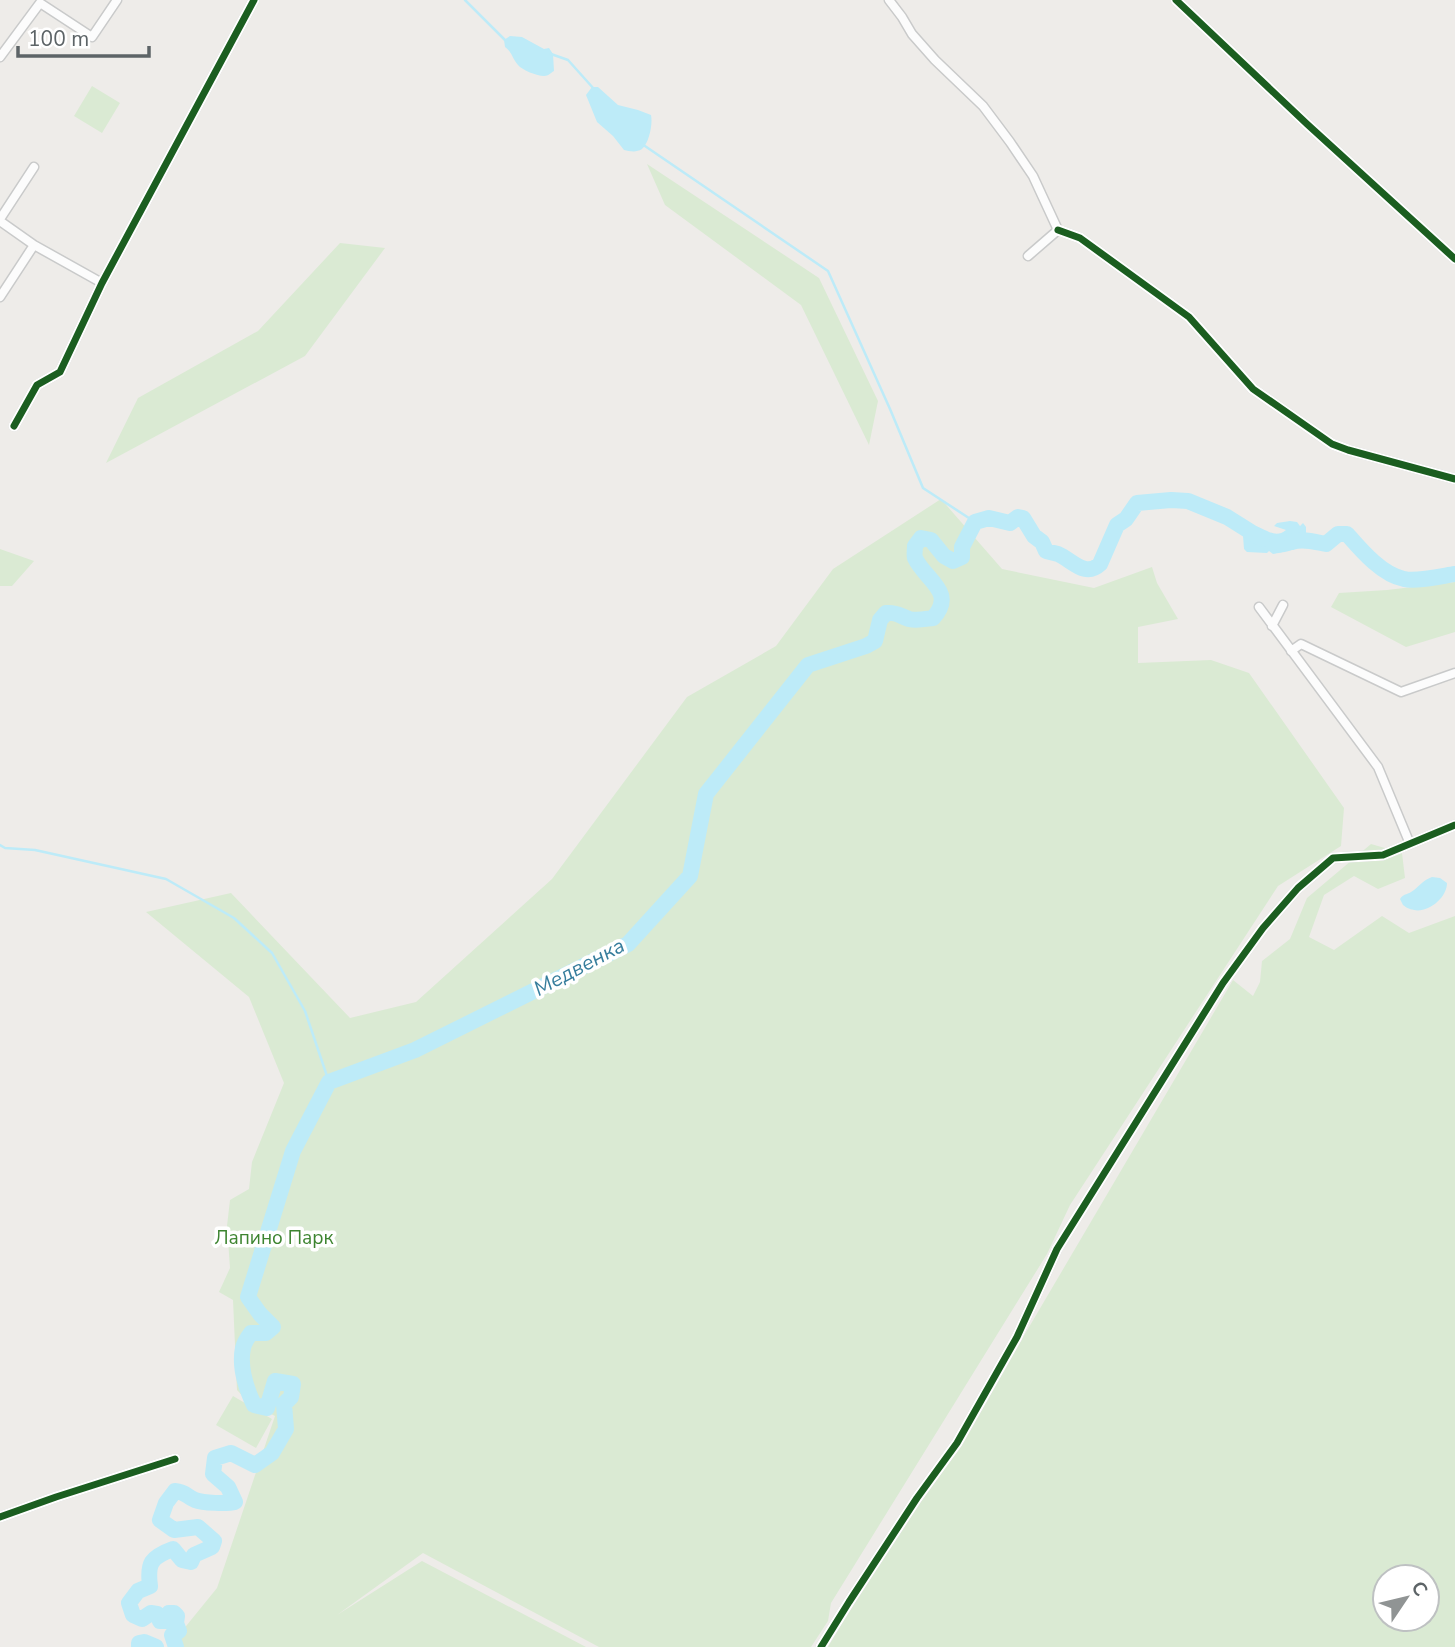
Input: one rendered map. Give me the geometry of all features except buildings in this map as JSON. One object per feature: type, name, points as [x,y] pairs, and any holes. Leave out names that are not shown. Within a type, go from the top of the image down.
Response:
[{"type":"street","points":[[0,57],[40,3],[92,37],[117,0]]},
{"type":"street","points":[[14,426],[37,384],[60,372],[102,283],[254,0]]},
{"type":"street","points":[[889,0],[912,34],[1003,131],[1033,176],[1058,230],[1080,239],[1189,317],[1253,389],[1332,444],[1455,479]]},
{"type":"street","points":[[1176,0],[1316,133],[1455,259]]},
{"type":"street","points":[[34,167],[0,220],[34,245],[102,283]]},
{"type":"street","points":[[1028,256],[1058,230]]},
{"type":"street","points":[[0,297],[34,245]]},
{"type":"street","points":[[1272,626],[1283,606]]},
{"type":"street","points":[[1258,607],[1378,767],[1410,844]]},
{"type":"street","points":[[1291,651],[1301,644],[1401,692],[1455,673]]},
{"type":"street","points":[[821,1647],[917,1498],[957,1443],[1017,1337],[1057,1250],[1223,983],[1263,928],[1298,888],[1333,858],[1383,855],[1455,825]]},
{"type":"street","points":[[0,1517],[175,1459]]},
{"type":"green space","points":[[92,86],[120,103],[102,133],[74,116]]},
{"type":"green space","points":[[647,164],[819,278],[878,401],[869,445],[801,305],[665,205]]},
{"type":"green space","points":[[340,243],[385,248],[305,356],[106,463],[138,398],[258,331]]},
{"type":"green space","name":"Лапино Парк","points":[[941,499],[1002,569],[1094,588],[1152,567],[1157,583],[1178,619],[1138,627],[1138,663],[1211,660],[1249,673],[1344,808],[1341,846],[1278,886],[1070,1205],[1047,1254],[831,1603],[828,1621],[811,1647],[599,1647],[423,1553],[337,1615],[422,1561],[586,1647],[171,1647],[217,1588],[275,1416],[249,1403],[237,1390],[233,1300],[219,1292],[230,1268],[227,1226],[230,1200],[249,1189],[252,1162],[284,1083],[249,997],[146,912],[231,893],[350,1018],[416,1002],[552,879],[687,697],[776,646],[833,569]]},
{"type":"green space","points":[[0,549],[34,561],[12,586],[0,586]]},
{"type":"green space","points":[[1455,582],[1455,632],[1406,647],[1331,607],[1339,593]]},
{"type":"green space","points":[[1371,844],[1402,853],[1405,878],[1378,889],[1354,876],[1324,895],[1309,937],[1334,950],[1382,916],[1409,933],[1455,916],[1455,1647],[828,1647],[858,1595],[968,1431],[1233,980],[1253,996],[1260,982],[1262,961],[1290,939],[1307,898]]},
{"type":"green space","points":[[233,1396],[272,1419],[256,1448],[216,1425]]},
{"type":"water","points":[[510,36],[522,37],[544,49],[549,48],[553,54],[554,71],[547,76],[541,76],[520,67],[505,47],[504,40]]},
{"type":"water","points":[[592,87],[598,87],[618,105],[651,115],[650,133],[642,149],[624,150],[597,122],[586,95]]},
{"type":"water","points":[[1297,522],[1300,526],[1303,523],[1306,535],[1311,541],[1301,542],[1289,551],[1273,554],[1269,551],[1247,552],[1244,549],[1241,533],[1251,525],[1277,534],[1286,530],[1274,526],[1277,523]]},
{"type":"water","points":[[1432,877],[1447,883],[1444,894],[1436,903],[1419,910],[1403,905],[1400,899],[1402,897]]},
{"type":"waterway","points":[[465,0],[505,40]]},
{"type":"waterway","points":[[551,54],[568,60],[594,89]]},
{"type":"waterway","points":[[642,144],[828,271],[923,488],[975,522]]},
{"type":"waterway","name":"Медвенка","points":[[176,1647],[172,1635],[179,1631],[174,1613],[169,1613],[166,1621],[160,1621],[157,1614],[151,1613],[142,1619],[133,1615],[129,1603],[138,1591],[150,1586],[150,1566],[155,1558],[173,1549],[182,1560],[191,1562],[194,1555],[212,1547],[214,1541],[198,1527],[174,1530],[160,1520],[166,1503],[175,1491],[199,1501],[235,1502],[228,1487],[213,1474],[215,1458],[231,1453],[255,1465],[272,1453],[286,1429],[284,1404],[291,1397],[293,1384],[275,1381],[267,1408],[254,1405],[246,1385],[242,1363],[245,1342],[251,1333],[266,1333],[273,1327],[248,1297],[293,1151],[329,1082],[415,1050],[628,944],[690,876],[706,794],[808,665],[875,641],[880,620],[886,613],[921,620],[933,618],[940,609],[942,601],[937,586],[915,558],[915,546],[921,538],[931,540],[944,556],[953,561],[962,557],[962,547],[975,522],[989,518],[1010,523],[1018,517],[1023,518],[1046,551],[1089,569],[1100,564],[1117,525],[1126,519],[1137,503],[1171,500],[1188,501],[1227,517],[1262,539]]},
{"type":"waterway","name":"Медвенка","points":[[1292,542],[1305,540],[1326,544],[1338,534],[1347,534],[1372,561],[1396,577],[1415,580],[1455,574]]},
{"type":"waterway","points":[[0,845],[5,848],[35,850],[166,879],[234,918],[272,953],[305,1011],[329,1082]]},
{"type":"waterway","name":"Медвенка","points":[[139,1647],[139,1643],[144,1642],[156,1647]]},
{"type":"cycle path","points":[[14,426],[37,385],[60,372],[102,283],[254,0]]},
{"type":"cycle path","points":[[1176,0],[1455,259]]},
{"type":"cycle path","points":[[1058,230],[1080,238],[1189,317],[1253,389],[1332,444],[1455,479]]},
{"type":"cycle path","points":[[821,1647],[917,1498],[957,1443],[1017,1337],[1057,1249],[1223,983],[1263,928],[1298,888],[1333,858],[1383,855],[1455,825]]},
{"type":"cycle path","points":[[0,1517],[175,1459]]}]
